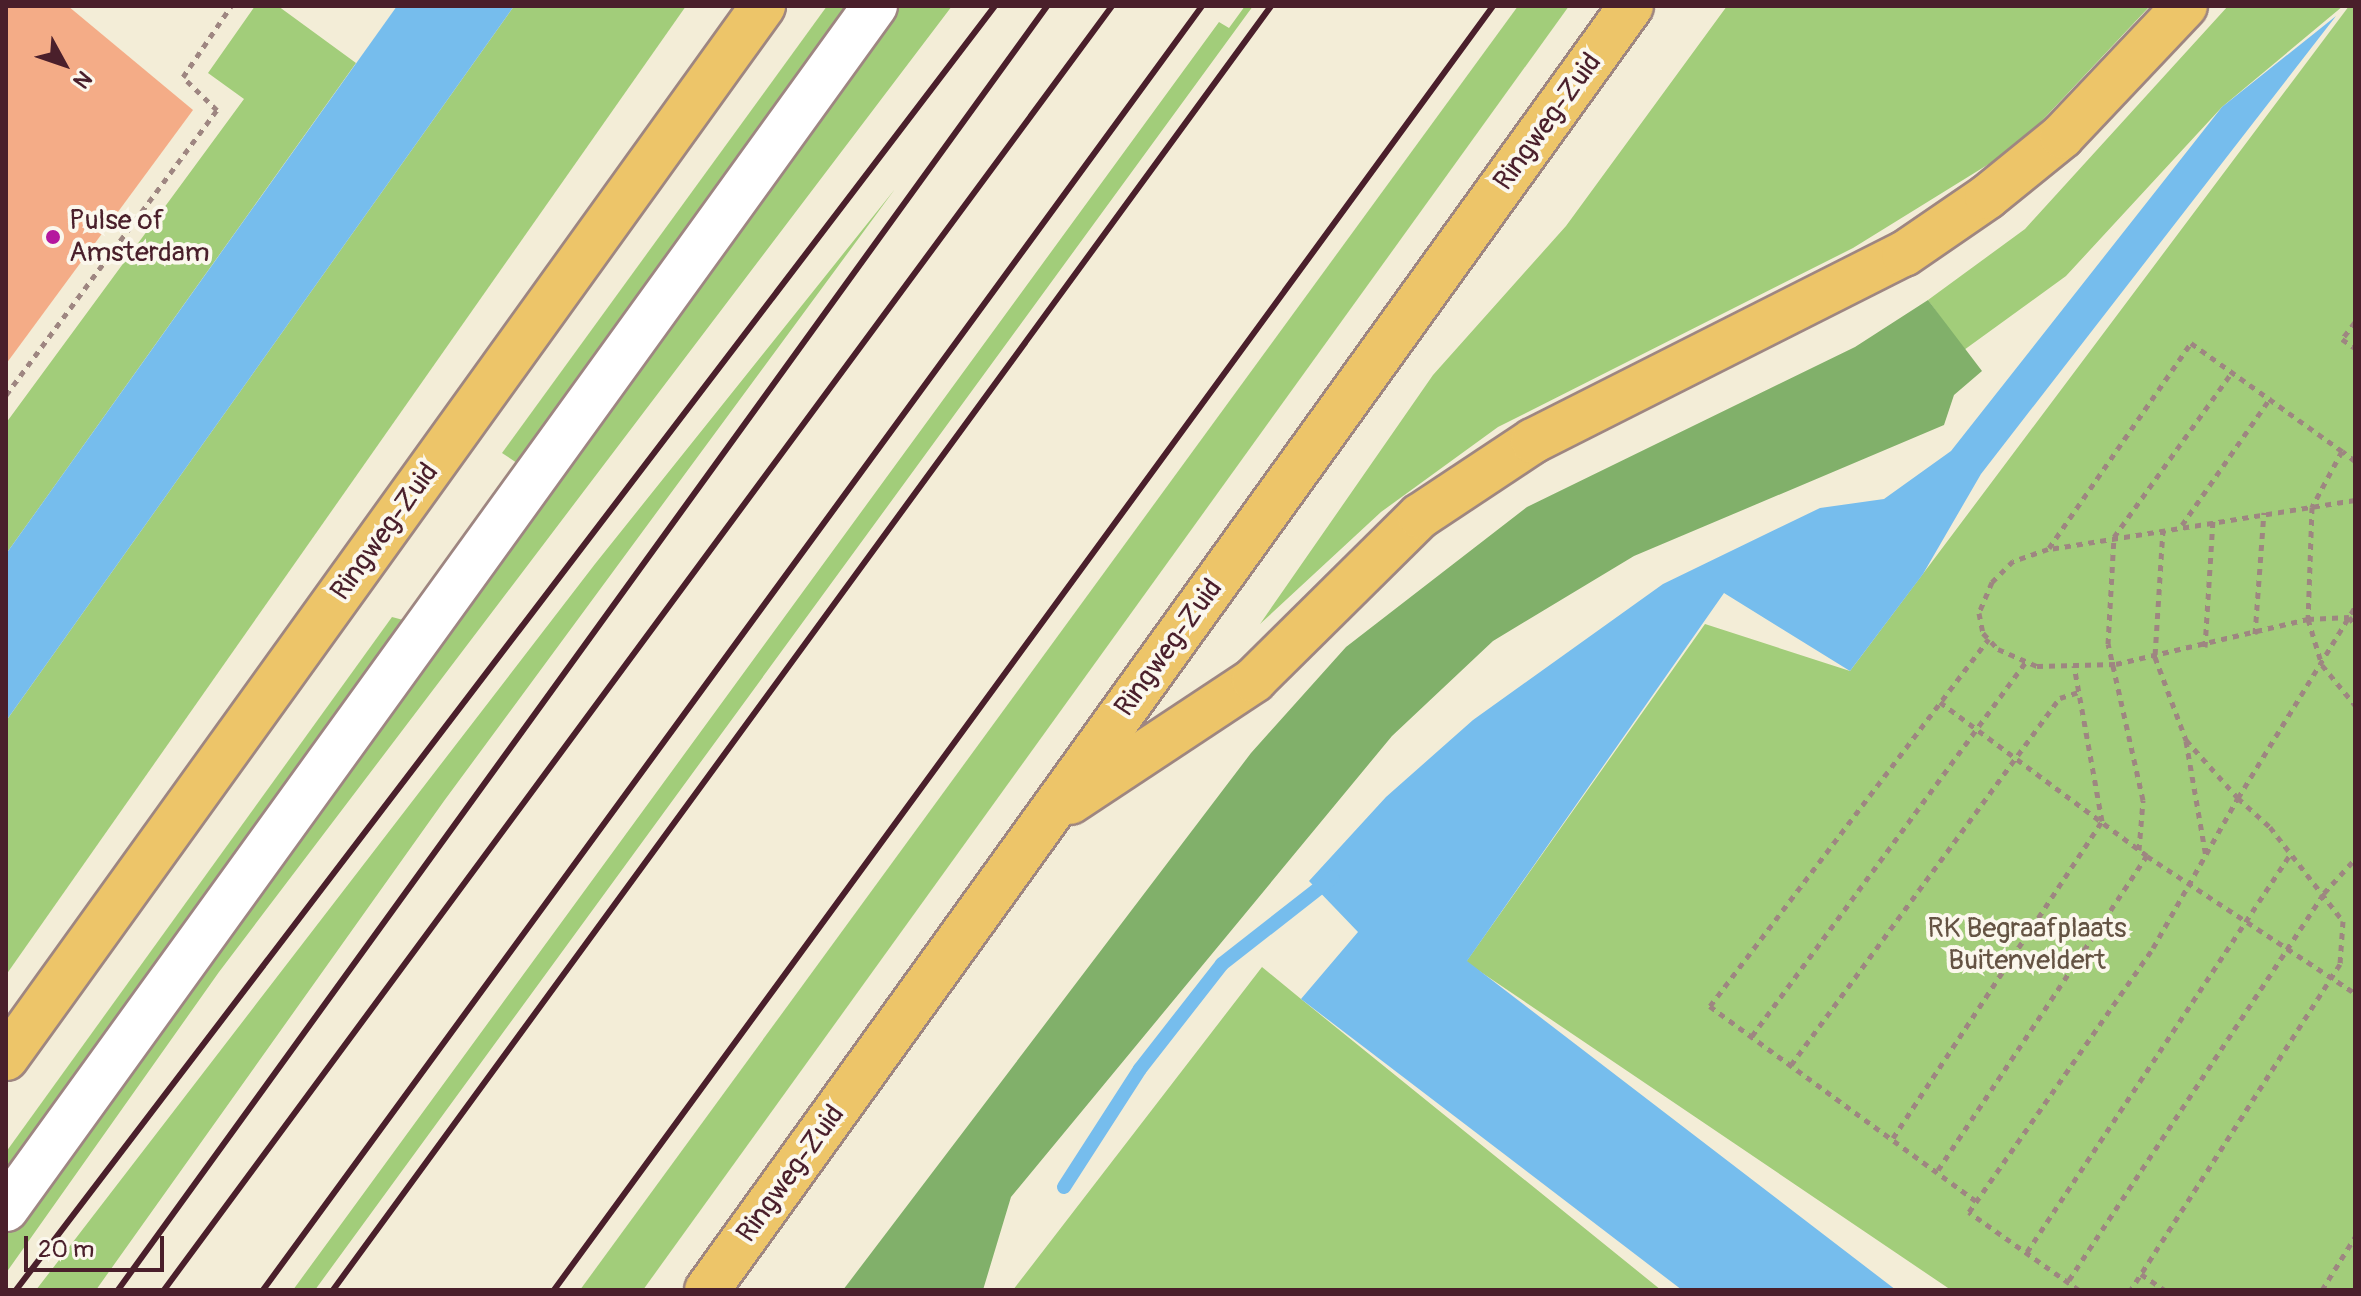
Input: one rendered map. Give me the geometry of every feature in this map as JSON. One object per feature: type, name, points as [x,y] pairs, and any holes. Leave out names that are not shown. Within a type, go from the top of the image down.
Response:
[{"type":"highway","name":"Ringweg-Zuid","points":[[6,1058],[763,6]]},
{"type":"highway","name":"Ringweg-Zuid","points":[[707,1290],[1631,6]]},
{"type":"highway","points":[[1046,818],[1254,680],[1420,516],[1533,441],[1904,254],[1987,197],[2062,136],[2185,6]]},
{"type":"lane","points":[[6,1209],[875,6]]},
{"type":"path","points":[[6,395],[217,110],[183,77],[231,6]]},
{"type":"path","points":[[2355,322],[2342,339],[2355,348]]},
{"type":"path","points":[[2048,549],[2191,343],[2271,397],[2355,461]]},
{"type":"path","points":[[2139,850],[2143,800],[2107,606],[2114,537],[2233,371]]},
{"type":"path","points":[[2182,525],[2271,397]]},
{"type":"path","points":[[2342,451],[2312,507],[2308,619],[2322,665],[2355,705]]},
{"type":"path","points":[[2349,617],[2308,619],[2205,647],[2116,664],[2074,665],[2026,661],[1989,639],[1979,613],[1992,582],[2013,561],[2048,549],[2213,520],[2355,500]]},
{"type":"path","points":[[2255,634],[2264,512]]},
{"type":"path","points":[[2205,647],[2213,520]]},
{"type":"path","points":[[2163,529],[2155,657],[2186,740],[2191,801],[2207,859]]},
{"type":"path","points":[[2079,1290],[1969,1212],[2191,887],[2238,798],[2355,607]]},
{"type":"path","points":[[2349,617],[2355,625]]},
{"type":"path","points":[[1976,1201],[1938,1170],[1710,1006],[1989,639]]},
{"type":"path","points":[[1752,1036],[2026,661]]},
{"type":"path","points":[[1893,1138],[2102,821],[2074,665]]},
{"type":"path","points":[[1791,1065],[2060,698],[2079,692]]},
{"type":"path","points":[[1940,702],[2191,887],[2355,993]]},
{"type":"path","points":[[2131,1290],[2340,964],[2343,921],[2324,893],[2186,740]]},
{"type":"path","points":[[2027,1252],[2291,853]]},
{"type":"path","points":[[1938,1170],[2147,856]]},
{"type":"path","points":[[2069,1280],[2324,893],[2355,859]]},
{"type":"path","points":[[2322,1290],[2355,1237]]},
{"type":"path","points":[[2141,1274],[2165,1290]]},
{"type":"green space","points":[[255,6],[278,6],[356,63],[6,554],[6,423],[244,99],[208,73]]},
{"type":"green space","points":[[514,6],[686,6],[6,975],[6,721]]},
{"type":"green space","points":[[827,6],[855,6],[574,396],[517,463],[502,453]]},
{"type":"green space","points":[[892,6],[952,6],[219,972],[6,1273],[6,1235]]},
{"type":"green space","points":[[1245,6],[1253,6],[315,1290],[293,1290],[1219,22],[1229,28]]},
{"type":"green space","points":[[1518,6],[1569,6],[643,1290],[580,1290]]},
{"type":"green space","points":[[1727,6],[2150,6],[2018,146],[1853,248],[1498,427],[1381,512],[1260,624],[1433,375],[1566,226]]},
{"type":"green space","points":[[2228,6],[2343,6],[2222,107],[2066,276],[1964,350],[1928,300],[2025,229]]},
{"type":"green space","name":"RK Begraafplaats Buitenveldert","points":[[2349,6],[2355,6],[2355,1290],[1951,1290],[1466,962],[1705,624],[1850,671]]},
{"type":"green space","points":[[895,189],[444,801],[96,1290],[36,1290],[595,564]]},
{"type":"green space","points":[[1928,300],[1982,371],[1954,395],[1944,425],[1634,556],[1493,641],[1392,736],[1011,1197],[983,1290],[843,1290],[1251,753],[1346,647],[1527,507],[1855,347]]},
{"type":"green space","points":[[392,617],[407,621],[6,1185],[6,1152]]},
{"type":"green space","points":[[1262,967],[1301,999],[1661,1290],[1013,1290]]},
{"type":"water","points":[[397,6],[514,6],[6,721],[6,554]]},
{"type":"water","points":[[2336,16],[1981,474],[1923,574],[1850,671],[1724,593],[1467,961],[1896,1290],[1682,1290],[1301,999],[1358,932],[1309,881],[1386,797],[1473,720],[1663,584],[1820,508],[1884,499],[1951,451],[2222,107]]},
{"type":"building","name":"Pulse of Amsterdam","points":[[6,6],[68,6],[193,110],[6,364]]},
{"type":"waterway","points":[[1064,1187],[1140,1069],[1222,964],[1332,878]]},
{"type":"railway","points":[[16,1290],[995,6]]},
{"type":"railway","points":[[118,1290],[1047,6]]},
{"type":"railway","points":[[164,1290],[1112,6]]},
{"type":"railway","points":[[263,1290],[1202,6]]},
{"type":"railway","points":[[333,1290],[1271,6]]},
{"type":"railway","points":[[554,1290],[1493,6]]},
{"type":"place","name":"Pulse of Amsterdam","points":[[53,237]]}]
